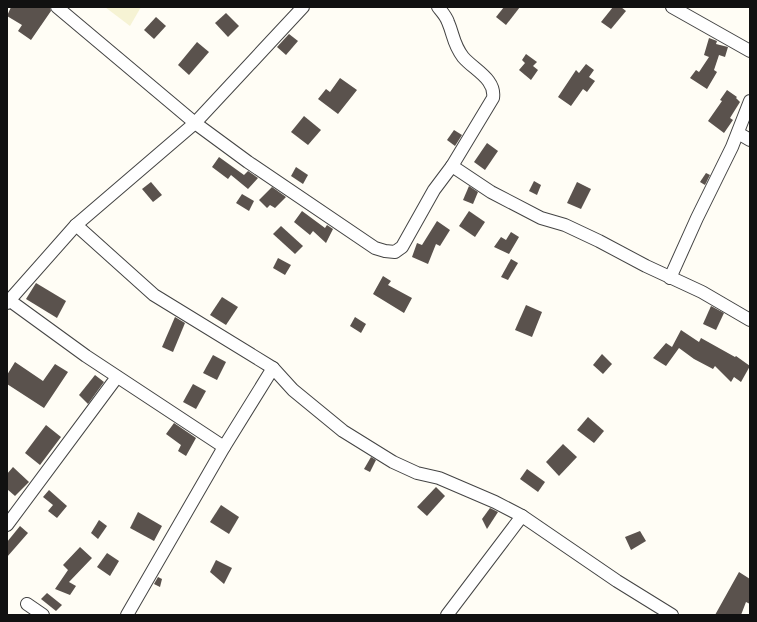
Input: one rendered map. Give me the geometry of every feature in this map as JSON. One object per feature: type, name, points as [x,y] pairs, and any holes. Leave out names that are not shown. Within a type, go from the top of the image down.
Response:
[{"type":"street","points":[[57,7],[195,123],[248,162],[375,248],[395,252],[402,247],[434,190],[452,166],[487,109],[494,93],[492,86],[487,79],[464,58],[455,47],[449,23],[438,7]]},
{"type":"street","points":[[224,447],[117,377],[8,302],[76,225],[195,123],[303,7]]},
{"type":"street","points":[[672,7],[750,51]]},
{"type":"street","points":[[670,278],[738,133],[750,101]]},
{"type":"street","points":[[738,133],[750,140]]},
{"type":"street","points":[[452,166],[498,196],[541,218],[565,226],[599,241],[670,278],[702,292],[750,320]]},
{"type":"street","points":[[76,225],[154,295],[273,368],[294,390],[343,431],[393,462],[417,473],[439,478],[495,502],[522,516],[617,581],[672,615]]},
{"type":"street","points":[[127,615],[224,447],[273,368]]},
{"type":"street","points":[[7,525],[117,377]]},
{"type":"street","points":[[447,615],[522,516]]},
{"type":"street","points":[[27,604],[44,615]]},
{"type":"shaded area","points":[[105,7],[141,7],[130,26]]},
{"type":"building","points":[[11,7],[50,7],[51,11],[31,40],[18,31],[22,25],[7,16]]},
{"type":"building","points":[[504,7],[520,7],[506,25],[496,17]]},
{"type":"building","points":[[613,7],[621,7],[626,11],[611,29],[601,22]]},
{"type":"building","points":[[226,13],[239,26],[228,37],[215,23]]},
{"type":"building","points":[[156,17],[166,26],[154,39],[144,30]]},
{"type":"building","points":[[289,34],[298,41],[286,55],[277,47]]},
{"type":"building","points":[[709,38],[717,41],[716,44],[728,47],[725,57],[719,55],[714,70],[717,72],[707,89],[690,78],[696,70],[699,72],[709,57],[704,55]]},
{"type":"building","points":[[197,42],[209,52],[189,75],[178,65]]},
{"type":"building","points":[[526,54],[537,62],[533,66],[538,70],[531,80],[519,70],[525,63],[522,60]]},
{"type":"building","points":[[586,64],[594,70],[589,77],[595,81],[587,92],[583,89],[571,106],[558,97],[576,70],[579,73]]},
{"type":"building","points":[[340,78],[357,90],[338,114],[318,99],[326,89],[330,92]]},
{"type":"building","points":[[727,90],[737,97],[736,98],[740,102],[730,118],[733,120],[724,133],[708,121],[722,101],[720,100]]},
{"type":"building","points":[[304,116],[321,130],[308,145],[291,132]]},
{"type":"building","points":[[454,130],[462,135],[455,146],[447,140]]},
{"type":"building","points":[[487,143],[498,151],[485,170],[474,162]]},
{"type":"building","points":[[219,157],[244,175],[248,171],[258,178],[248,189],[231,175],[228,179],[212,167]]},
{"type":"building","points":[[296,167],[308,175],[303,184],[291,176]]},
{"type":"building","points":[[706,173],[710,175],[705,185],[700,182]]},
{"type":"building","points":[[534,181],[541,185],[537,195],[529,191]]},
{"type":"building","points":[[151,182],[162,195],[153,202],[142,189]]},
{"type":"building","points":[[577,182],[591,189],[581,209],[567,203]]},
{"type":"building","points":[[469,186],[478,192],[473,204],[463,200]]},
{"type":"building","points":[[272,187],[286,197],[275,208],[270,205],[267,208],[259,200]]},
{"type":"building","points":[[242,194],[254,201],[249,211],[236,203]]},
{"type":"building","points":[[302,211],[325,228],[327,225],[333,229],[326,243],[313,231],[310,235],[294,222]]},
{"type":"building","points":[[469,211],[485,222],[475,237],[459,226]]},
{"type":"building","points":[[437,221],[450,230],[440,246],[436,244],[428,264],[412,257],[417,243],[422,245]]},
{"type":"building","points":[[281,226],[303,246],[295,254],[273,234]]},
{"type":"building","points":[[511,232],[519,237],[509,254],[494,247],[501,237],[506,240]]},
{"type":"building","points":[[278,258],[291,265],[285,275],[273,268]]},
{"type":"building","points":[[511,259],[518,263],[508,280],[501,277]]},
{"type":"building","points":[[383,276],[391,281],[388,285],[412,298],[404,313],[373,294]]},
{"type":"building","points":[[36,283],[66,301],[57,318],[26,299]]},
{"type":"building","points":[[222,297],[238,307],[226,325],[210,315]]},
{"type":"building","points":[[526,305],[542,312],[532,337],[515,330]]},
{"type":"building","points":[[711,306],[724,313],[716,330],[703,324]]},
{"type":"building","points":[[175,317],[185,323],[173,352],[162,347]]},
{"type":"building","points":[[355,317],[366,324],[361,333],[350,326]]},
{"type":"building","points":[[681,330],[699,342],[701,338],[735,357],[736,356],[750,366],[741,382],[734,377],[731,382],[715,366],[713,369],[694,359],[679,348],[666,366],[653,358],[666,343],[672,347]]},
{"type":"building","points":[[602,354],[612,364],[603,374],[593,365]]},
{"type":"building","points":[[213,355],[226,362],[217,380],[203,373]]},
{"type":"building","points":[[15,362],[43,381],[55,364],[68,372],[44,408],[7,384],[7,375]]},
{"type":"building","points":[[95,375],[104,382],[88,404],[79,395]]},
{"type":"building","points":[[193,384],[206,391],[196,409],[183,402]]},
{"type":"building","points":[[588,417],[604,431],[594,443],[577,430]]},
{"type":"building","points":[[174,423],[196,438],[186,456],[178,451],[181,445],[166,434]]},
{"type":"building","points":[[46,425],[61,437],[40,465],[25,453]]},
{"type":"building","points":[[563,444],[577,457],[559,476],[546,462]]},
{"type":"building","points":[[371,457],[376,460],[370,472],[364,469]]},
{"type":"building","points":[[13,467],[29,482],[15,496],[7,489],[7,474]]},
{"type":"building","points":[[527,469],[545,482],[538,492],[520,479]]},
{"type":"building","points":[[436,487],[445,496],[427,516],[417,507]]},
{"type":"building","points":[[49,490],[67,506],[57,518],[48,511],[53,505],[43,497]]},
{"type":"building","points":[[221,505],[239,517],[229,534],[210,522]]},
{"type":"building","points":[[490,508],[498,512],[487,529],[482,519]]},
{"type":"building","points":[[138,512],[162,526],[154,541],[130,528]]},
{"type":"building","points":[[99,520],[107,526],[98,539],[91,533]]},
{"type":"building","points":[[20,526],[28,533],[7,557],[7,542]]},
{"type":"building","points":[[640,531],[646,541],[631,550],[625,537]]},
{"type":"building","points":[[80,547],[92,558],[69,582],[76,586],[70,595],[55,589],[68,570],[63,565]]},
{"type":"building","points":[[107,553],[119,561],[110,576],[97,567]]},
{"type":"building","points":[[216,560],[232,568],[224,584],[210,572]]},
{"type":"building","points":[[739,572],[750,579],[750,604],[746,602],[741,615],[715,615]]},
{"type":"building","points":[[158,577],[162,579],[160,587],[154,584]]},
{"type":"building","points":[[47,593],[62,605],[56,611],[41,599]]}]
